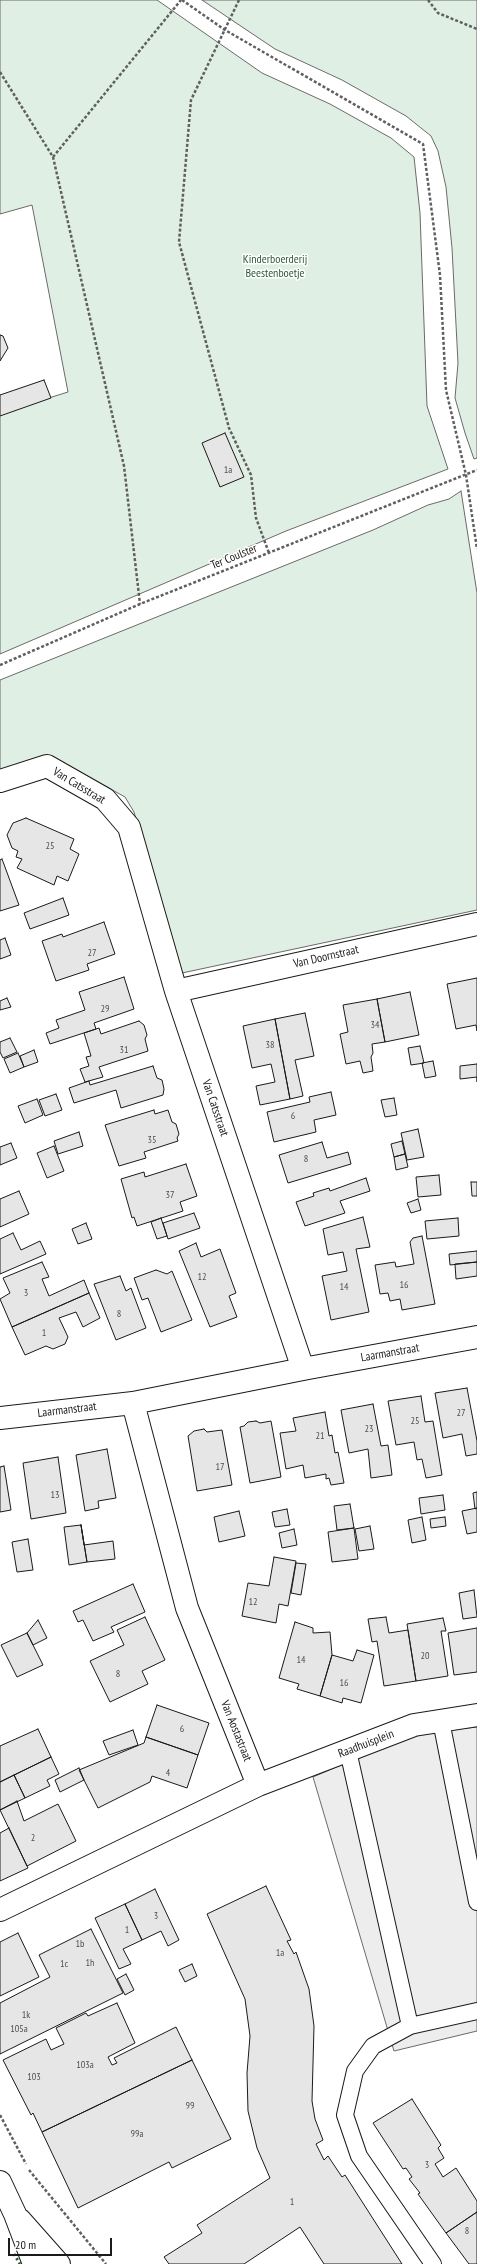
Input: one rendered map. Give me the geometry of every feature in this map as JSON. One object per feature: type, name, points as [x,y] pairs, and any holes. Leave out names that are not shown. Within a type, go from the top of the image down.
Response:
[{"type":"street","name":"Van Catsstraat","points":[[0,781],[47,766],[105,799],[129,827],[176,991],[303,1369]]},
{"type":"street","name":"Van Doornstraat","points":[[176,991],[477,924]]},
{"type":"street","name":"Laarmanstraat","points":[[303,1369],[477,1337]]},
{"type":"street","points":[[133,1402],[303,1369]]},
{"type":"street","name":"Laarmanstraat","points":[[0,1418],[133,1402]]},
{"type":"street","name":"Van Aostastraat","points":[[133,1402],[187,1608],[258,1786]]},
{"type":"street","name":"Raadhuisplein","points":[[258,1786],[414,1725],[477,1715]]},
{"type":"street","points":[[0,1910],[258,1786]]},
{"type":"street","points":[[0,2182],[15,2214],[34,2264]]},
{"type":"street","points":[[15,2214],[59,2264]]},
{"type":"lane","points":[[441,1721],[477,1902]]},
{"type":"lane","points":[[348,1751],[410,2026]]},
{"type":"lane","points":[[434,2264],[358,2156],[345,2114],[355,2071],[374,2046],[410,2026],[477,2011]]},
{"type":"path","points":[[53,157],[182,0],[225,30],[423,144],[440,275],[446,390],[466,474],[477,549]]},
{"type":"path","points":[[240,0],[191,100],[179,242],[229,428],[251,475],[256,518],[269,553]]},
{"type":"path","points":[[428,0],[438,13],[477,29]]},
{"type":"path","points":[[0,72],[53,157],[124,466],[140,604]]},
{"type":"path","name":"Ter Coulster","points":[[0,665],[140,604],[477,470]]},
{"type":"path","points":[[0,2115],[29,2170],[106,2264]]},
{"type":"green space","name":"Kinderboerderij Beestenboetje","points":[[0,0],[157,0],[262,73],[330,104],[391,138],[414,157],[420,213],[427,406],[448,469],[286,531],[0,654],[0,413],[68,392],[32,205],[0,214]]},
{"type":"green space","points":[[202,0],[477,0],[477,458],[474,459],[455,398],[458,363],[452,248],[446,187],[438,151],[431,136],[406,116],[342,80],[275,49]]},
{"type":"green space","points":[[461,491],[477,593],[477,910],[182,973],[134,812],[125,797],[53,757],[0,771],[0,680],[373,530],[428,505],[449,499]]},
{"type":"shaded area","points":[[477,1727],[477,2031],[394,2051],[313,1777],[413,1734]]},
{"type":"building","points":[[0,335],[3,336],[8,348],[0,361]]},
{"type":"building","points":[[44,380],[51,398],[0,416],[0,395]]},
{"type":"building","points":[[225,433],[244,477],[220,487],[202,443]]},
{"type":"building","points":[[26,818],[74,839],[70,849],[79,854],[68,881],[57,876],[54,885],[17,868],[22,859],[16,857],[18,851],[12,848],[7,835],[13,823]]},
{"type":"building","points":[[2,859],[19,905],[0,911],[0,860]]},
{"type":"building","points":[[63,898],[69,915],[30,929],[24,913]]},
{"type":"building","points":[[104,922],[115,954],[87,964],[89,970],[56,981],[42,941],[62,934],[63,937]]},
{"type":"building","points":[[5,938],[11,955],[0,959],[0,940]]},
{"type":"building","points":[[124,977],[134,1009],[94,1023],[96,1029],[50,1044],[46,1033],[59,1028],[56,1020],[85,1010],[79,992]]},
{"type":"building","points":[[477,978],[477,1031],[476,1025],[456,1029],[447,984]]},
{"type":"building","points":[[410,992],[419,1035],[385,1042],[377,999]]},
{"type":"building","points":[[7,998],[11,1007],[0,1010],[0,1001]]},
{"type":"building","points":[[377,999],[385,1042],[372,1044],[373,1053],[371,1057],[373,1071],[363,1073],[360,1061],[346,1064],[340,1034],[348,1032],[343,1005]]},
{"type":"building","points":[[305,1013],[314,1056],[295,1060],[303,1096],[290,1099],[275,1019]]},
{"type":"building","points":[[275,1019],[290,1099],[260,1105],[256,1086],[275,1082],[271,1064],[252,1068],[243,1026]]},
{"type":"building","points":[[139,1021],[144,1025],[147,1035],[145,1039],[148,1051],[99,1067],[103,1077],[85,1082],[80,1069],[89,1066],[86,1057],[91,1056],[84,1033],[99,1028],[101,1034]]},
{"type":"building","points":[[10,1038],[17,1052],[3,1058],[0,1052],[0,1042]]},
{"type":"building","points":[[420,1046],[424,1063],[411,1065],[408,1048]]},
{"type":"building","points":[[34,1050],[38,1062],[24,1067],[20,1056]]},
{"type":"building","points":[[18,1053],[24,1067],[10,1073],[4,1059]]},
{"type":"building","points":[[433,1061],[436,1076],[425,1078],[422,1063]]},
{"type":"building","points":[[477,1064],[477,1077],[460,1079],[460,1066]]},
{"type":"building","points":[[153,1066],[157,1078],[162,1080],[164,1089],[163,1095],[121,1108],[116,1090],[74,1103],[69,1088],[89,1081],[90,1085]]},
{"type":"building","points":[[331,1092],[336,1115],[314,1120],[316,1132],[274,1142],[267,1112],[310,1102],[309,1097]]},
{"type":"building","points":[[56,1094],[62,1110],[45,1116],[39,1100]]},
{"type":"building","points":[[394,1098],[397,1115],[385,1117],[381,1100]]},
{"type":"building","points":[[37,1099],[43,1115],[25,1123],[18,1106]]},
{"type":"building","points":[[154,1110],[155,1114],[168,1110],[172,1122],[176,1124],[179,1134],[177,1138],[178,1141],[144,1152],[146,1158],[119,1166],[105,1125]]},
{"type":"building","points":[[418,1129],[424,1157],[407,1160],[401,1133]]},
{"type":"building","points":[[79,1132],[83,1146],[58,1154],[54,1141]]},
{"type":"building","points":[[402,1141],[405,1154],[394,1157],[391,1144]]},
{"type":"building","points":[[322,1142],[327,1158],[348,1152],[351,1164],[288,1183],[279,1155]]},
{"type":"building","points":[[11,1143],[17,1158],[0,1165],[0,1147]]},
{"type":"building","points":[[54,1146],[64,1171],[47,1178],[37,1153]]},
{"type":"building","points":[[405,1154],[408,1167],[396,1170],[394,1157]]},
{"type":"building","points":[[186,1164],[197,1196],[180,1202],[183,1211],[137,1226],[134,1217],[132,1218],[121,1179],[144,1172],[145,1177]]},
{"type":"building","points":[[439,1175],[441,1195],[418,1197],[416,1177]]},
{"type":"building","points":[[366,1178],[370,1191],[340,1201],[345,1213],[305,1226],[296,1202],[314,1196],[313,1193],[329,1188],[330,1191]]},
{"type":"building","points":[[471,1182],[477,1182],[477,1196],[472,1196]]},
{"type":"building","points":[[19,1191],[29,1214],[0,1227],[0,1199]]},
{"type":"building","points":[[418,1199],[421,1210],[411,1213],[407,1203]]},
{"type":"building","points":[[194,1213],[200,1228],[168,1239],[163,1223]]},
{"type":"building","points":[[363,1217],[370,1247],[356,1249],[369,1312],[331,1320],[322,1276],[347,1271],[343,1252],[328,1255],[323,1229]]},
{"type":"building","points":[[161,1218],[167,1236],[157,1239],[151,1222]]},
{"type":"building","points":[[458,1218],[459,1236],[427,1239],[425,1221]]},
{"type":"building","points":[[86,1223],[92,1239],[78,1244],[72,1229]]},
{"type":"building","points":[[13,1233],[21,1250],[40,1241],[46,1254],[0,1274],[0,1239]]},
{"type":"building","points":[[422,1236],[435,1304],[402,1310],[400,1299],[390,1301],[388,1293],[380,1294],[375,1265],[395,1262],[396,1267],[414,1264],[410,1242],[413,1238]]},
{"type":"building","points":[[196,1243],[201,1257],[220,1249],[236,1293],[229,1296],[237,1317],[210,1327],[179,1251]]},
{"type":"building","points":[[477,1251],[477,1262],[450,1265],[449,1254]]},
{"type":"building","points":[[42,1262],[49,1277],[42,1279],[49,1296],[84,1280],[89,1293],[12,1327],[0,1299],[10,1293],[3,1278]]},
{"type":"building","points":[[477,1262],[477,1276],[456,1279],[455,1264]]},
{"type":"building","points":[[156,1270],[167,1274],[172,1271],[192,1320],[161,1332],[148,1298],[142,1300],[134,1278]]},
{"type":"building","points":[[120,1276],[126,1291],[131,1288],[146,1328],[116,1340],[94,1284]]},
{"type":"building","points":[[89,1293],[100,1318],[83,1327],[76,1312],[59,1318],[68,1337],[65,1344],[53,1349],[46,1346],[25,1355],[12,1327]]},
{"type":"building","points":[[467,1388],[477,1441],[477,1454],[466,1456],[462,1434],[443,1438],[435,1393]]},
{"type":"building","points":[[421,1396],[425,1422],[433,1421],[442,1475],[426,1478],[422,1459],[417,1460],[414,1442],[396,1445],[388,1401]]},
{"type":"building","points":[[373,1404],[381,1446],[388,1445],[392,1475],[371,1478],[368,1449],[349,1453],[341,1410]]},
{"type":"building","points":[[325,1412],[329,1436],[332,1435],[335,1453],[338,1452],[344,1483],[331,1485],[329,1478],[326,1479],[326,1474],[305,1478],[303,1465],[286,1469],[280,1433],[296,1431],[293,1418]]},
{"type":"building","points":[[256,1421],[260,1423],[271,1421],[281,1477],[250,1483],[240,1427],[244,1426],[248,1422]]},
{"type":"building","points":[[204,1429],[207,1432],[222,1430],[232,1485],[197,1491],[188,1436],[194,1431]]},
{"type":"building","points":[[107,1449],[116,1498],[98,1501],[99,1508],[85,1511],[76,1455]]},
{"type":"building","points":[[58,1457],[66,1513],[31,1519],[23,1463]]},
{"type":"building","points":[[4,1466],[11,1510],[0,1512],[0,1467]]},
{"type":"building","points":[[477,1492],[477,1508],[475,1509],[473,1493]]},
{"type":"building","points":[[443,1495],[445,1510],[421,1514],[419,1498]]},
{"type":"building","points":[[350,1504],[354,1528],[337,1530],[334,1506]]},
{"type":"building","points":[[477,1508],[477,1532],[467,1534],[462,1511]]},
{"type":"building","points":[[287,1509],[290,1525],[275,1527],[272,1512]]},
{"type":"building","points":[[239,1511],[245,1536],[219,1542],[214,1517]]},
{"type":"building","points":[[422,1517],[426,1540],[412,1543],[408,1520]]},
{"type":"building","points":[[445,1517],[446,1526],[431,1528],[430,1519]]},
{"type":"building","points":[[81,1525],[87,1562],[69,1565],[64,1527]]},
{"type":"building","points":[[370,1526],[374,1549],[359,1551],[355,1529]]},
{"type":"building","points":[[354,1528],[358,1559],[332,1562],[328,1532]]},
{"type":"building","points":[[294,1529],[297,1545],[282,1548],[279,1533]]},
{"type":"building","points":[[28,1539],[33,1570],[17,1572],[12,1542]]},
{"type":"building","points":[[113,1541],[115,1559],[87,1562],[84,1545]]},
{"type":"building","points":[[274,1557],[296,1561],[288,1606],[279,1604],[276,1623],[242,1616],[248,1583],[269,1586]]},
{"type":"building","points":[[296,1563],[306,1564],[301,1595],[291,1593]]},
{"type":"building","points":[[133,1584],[145,1612],[111,1627],[114,1632],[93,1641],[83,1620],[78,1622],[73,1611]]},
{"type":"building","points":[[474,1590],[477,1617],[463,1619],[459,1593]]},
{"type":"building","points":[[145,1617],[165,1660],[142,1671],[148,1684],[110,1702],[90,1661],[124,1645],[117,1630]]},
{"type":"building","points":[[386,1617],[389,1633],[408,1630],[416,1681],[384,1686],[377,1641],[372,1642],[368,1619]]},
{"type":"building","points":[[443,1618],[446,1631],[441,1631],[448,1676],[416,1681],[407,1624]]},
{"type":"building","points":[[38,1620],[47,1638],[33,1645],[27,1633]]},
{"type":"building","points":[[295,1622],[313,1628],[313,1633],[330,1632],[332,1655],[320,1696],[297,1689],[299,1684],[279,1678]]},
{"type":"building","points":[[477,1628],[477,1672],[454,1675],[448,1633]]},
{"type":"building","points":[[27,1633],[43,1665],[17,1677],[1,1645]]},
{"type":"building","points":[[357,1650],[374,1655],[361,1703],[343,1698],[342,1703],[320,1696],[332,1655],[353,1661]]},
{"type":"building","points":[[157,1705],[209,1723],[198,1755],[146,1737]]},
{"type":"building","points":[[38,1729],[51,1757],[0,1782],[0,1746]]},
{"type":"building","points":[[133,1730],[138,1745],[109,1755],[103,1741]]},
{"type":"building","points":[[146,1737],[198,1755],[187,1788],[152,1776],[150,1782],[98,1808],[79,1770],[144,1743]]},
{"type":"building","points":[[51,1757],[59,1774],[47,1780],[50,1786],[25,1798],[14,1775]]},
{"type":"building","points":[[79,1768],[84,1780],[60,1792],[55,1780]]},
{"type":"building","points":[[14,1775],[25,1798],[0,1810],[0,1782]]},
{"type":"building","points":[[17,1801],[24,1821],[58,1804],[76,1841],[27,1866],[0,1810]]},
{"type":"building","points":[[9,1828],[28,1868],[0,1881],[0,1833]]},
{"type":"building","points":[[266,1886],[291,1940],[287,1941],[294,1954],[296,1952],[309,1989],[314,2026],[312,2101],[315,2119],[323,2140],[316,2144],[324,2160],[328,2156],[342,2177],[345,2175],[402,2264],[324,2264],[300,2227],[244,2264],[169,2264],[164,2257],[202,2233],[197,2225],[270,2178],[257,2148],[248,2111],[247,2073],[250,2036],[245,1999],[207,1914]]},
{"type":"building","points":[[155,1889],[179,1940],[168,1946],[161,1931],[142,1940],[125,1904]]},
{"type":"building","points":[[125,1904],[142,1940],[123,1949],[131,1964],[119,1969],[95,1918]]},
{"type":"building","points":[[91,1929],[123,1993],[0,2054],[0,2003],[50,1977],[39,1955]]},
{"type":"building","points":[[18,1933],[39,1977],[0,1996],[0,1942]]},
{"type":"building","points":[[192,1964],[197,1976],[185,1982],[179,1970]]},
{"type":"building","points":[[126,1974],[134,1990],[125,1995],[117,1979]]},
{"type":"building","points":[[117,2003],[135,2043],[108,2057],[112,2065],[117,2063],[114,2058],[176,2027],[192,2060],[42,2132],[33,2113],[31,2115],[3,2060],[46,2039],[51,2050],[64,2044],[56,2028],[86,2013],[88,2016]]},
{"type":"building","points":[[192,2060],[231,2139],[172,2168],[169,2162],[78,2208],[42,2132]]},
{"type":"building","points":[[412,2099],[441,2145],[438,2148],[444,2158],[435,2164],[443,2177],[456,2168],[477,2201],[477,2212],[446,2233],[418,2194],[420,2193],[409,2179],[412,2177],[406,2168],[403,2169],[373,2123]]},
{"type":"building","points":[[477,2212],[477,2264],[469,2264],[446,2233]]},
{"type":"hedge","points":[[14,2254],[20,2264]]}]
